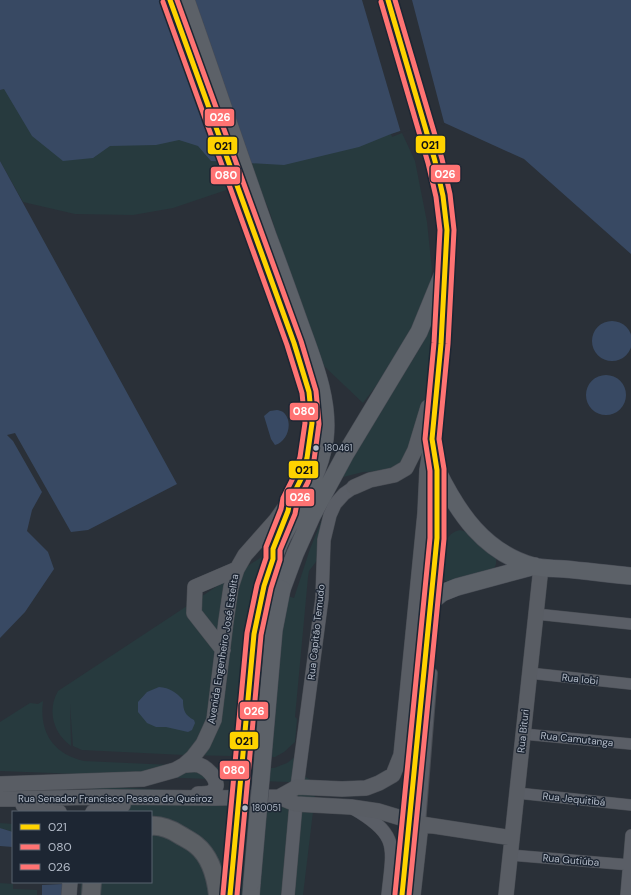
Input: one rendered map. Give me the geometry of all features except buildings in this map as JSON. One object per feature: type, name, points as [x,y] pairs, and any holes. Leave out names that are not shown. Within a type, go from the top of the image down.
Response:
[{"type":"highway","points":[[402,895],[428,630],[437,598]]},
{"type":"highway","points":[[152,826],[157,825],[174,831],[197,846],[207,858],[216,880],[218,895]]},
{"type":"highway","points":[[91,895],[92,883]]},
{"type":"main road","points":[[170,0],[252,211],[306,341],[321,388],[325,414],[325,439],[320,459],[311,486],[273,559],[264,586],[254,634],[230,895]]},
{"type":"main road","points":[[186,0],[309,392],[312,423],[307,458],[301,479],[290,501],[288,512],[273,550],[273,559]]},
{"type":"main road","points":[[278,796],[297,787],[342,789],[366,788],[380,783],[393,775],[401,755],[425,513],[427,470],[432,439],[438,372],[446,266],[447,230],[443,196],[435,161],[388,0]]},
{"type":"main road","points":[[251,895],[272,646],[282,589],[295,554],[312,516],[346,453],[419,332],[446,266]]},
{"type":"main road","points":[[354,487],[370,480],[394,475],[406,468],[415,450],[438,372]]},
{"type":"main road","points":[[432,439],[437,470],[437,598],[457,587],[538,567]]},
{"type":"main road","points":[[437,470],[449,495],[473,528],[489,544],[516,560],[538,567],[631,576]]},
{"type":"main road","name":"Avenida Engenheiro José Estelita","points":[[0,784],[143,779],[175,770],[184,765],[193,757],[203,744],[214,720],[231,587],[237,569],[244,555],[276,520],[290,501]]},
{"type":"main road","name":"Rua Bituri","points":[[506,895],[536,614],[538,567]]},
{"type":"main road","points":[[223,650],[194,613],[195,587],[237,569]]},
{"type":"main road","points":[[96,811],[126,804],[152,804],[189,794],[207,794],[212,792],[216,785],[216,781],[214,776],[206,768],[198,765],[184,765]]},
{"type":"main road","points":[[278,796],[296,804],[378,811],[421,824],[512,838]]},
{"type":"main road","name":"Rua Senador Francisco Pessoa de Queiroz","points":[[5,799],[278,796]]},
{"type":"main road","points":[[5,799],[24,806],[53,811]]},
{"type":"main road","points":[[413,895],[421,824]]},
{"type":"main road","points":[[69,895],[70,883]]},
{"type":"street","name":"Rua Capitão Temudo","points":[[297,787],[322,598],[324,540],[330,514],[335,504],[344,494],[354,487]]},
{"type":"street","points":[[421,824],[437,598]]},
{"type":"street","points":[[536,614],[631,624]]},
{"type":"street","name":"Rua Iobi","points":[[529,673],[631,684]]},
{"type":"street","name":"Rua Camutanga","points":[[523,734],[631,744]]},
{"type":"street","name":"Rua Jequitibá","points":[[517,793],[631,805]]},
{"type":"street","points":[[288,895],[296,804]]},
{"type":"street","points":[[351,808],[368,817],[380,826],[388,836],[392,851],[388,895]]},
{"type":"street","points":[[626,895],[630,865],[631,835]]},
{"type":"street","name":"Rua Gutiúba","points":[[510,855],[630,865]]},
{"type":"green space","points":[[4,89],[436,119],[391,134],[392,137],[402,133],[415,161],[427,222],[432,270],[428,297],[405,348],[363,403],[324,366],[295,292],[269,210],[256,180],[173,208],[133,215],[75,214],[23,202],[0,161],[0,90]]},
{"type":"green space","points":[[438,305],[431,388],[421,451],[390,471],[363,472],[343,477],[342,474],[421,346],[430,329]]},
{"type":"green space","points":[[325,512],[318,559],[309,571],[308,577],[295,717],[297,719],[295,742],[284,752],[275,757],[184,755],[82,750],[73,746],[70,704],[71,746],[65,741],[56,728],[54,721],[53,706],[58,691],[269,552],[262,588],[294,598],[310,549]]},
{"type":"green space","points":[[460,530],[467,532],[496,558],[496,564],[493,571],[448,583],[443,579],[442,575],[444,548],[449,536]]},
{"type":"green space","points":[[43,701],[43,722],[50,740],[56,747],[73,758],[84,761],[237,768],[274,768],[287,763],[295,757],[304,776],[316,783],[0,771],[0,722],[30,703],[38,704]]},
{"type":"green space","points":[[91,786],[315,795],[303,895],[80,895],[81,883],[152,883],[152,811],[88,811]]},
{"type":"green space","points":[[0,823],[12,824],[12,832],[0,828]]},
{"type":"green space","points":[[0,883],[13,884],[13,889],[37,890],[37,895],[0,895]]},
{"type":"water","points":[[0,0],[631,0],[631,254],[524,159],[436,119],[391,134],[359,147],[284,165],[211,161],[198,146],[179,140],[156,145],[110,146],[93,158],[63,161],[32,136],[4,89],[0,90]]},
{"type":"water","points":[[0,161],[177,484],[88,530],[71,532],[15,433],[7,435],[13,441],[42,492],[32,510],[27,531],[48,552],[54,569],[25,612],[0,638]]},
{"type":"water","points":[[608,321],[616,321],[623,324],[629,330],[632,341],[629,352],[623,358],[616,361],[608,361],[601,358],[595,352],[592,345],[592,337],[595,330],[601,324]]},
{"type":"water","points":[[602,375],[610,375],[617,378],[623,384],[626,395],[623,406],[617,412],[610,415],[602,415],[595,412],[589,406],[586,399],[586,391],[589,384],[595,378]]},
{"type":"water","points":[[277,410],[283,412],[286,416],[289,426],[286,436],[280,443],[275,445],[271,439],[264,416],[270,411]]},
{"type":"water","points":[[159,687],[172,691],[183,700],[185,712],[194,720],[195,723],[192,730],[188,732],[166,727],[156,727],[147,723],[138,712],[138,702],[147,692]]},
{"type":"water","points":[[0,828],[12,832],[12,847],[0,846]]},
{"type":"water","points":[[63,884],[68,895],[42,895],[42,885]]},
{"type":"pier","points":[[362,0],[412,0],[445,126],[436,121],[401,133]]},
{"type":"transit line","name":"021","points":[[170,0],[294,343],[309,392],[312,423],[307,458],[301,479],[290,501],[288,511],[273,549],[273,559],[264,586],[254,634],[230,895]]},
{"type":"transit line","name":"026","points":[[177,0],[301,341],[316,391],[319,424],[314,460],[308,482],[297,503],[295,514],[280,550],[280,560],[271,588],[261,635],[237,895]]},
{"type":"transit line","name":"021","points":[[388,0],[435,161],[443,196],[447,230],[441,344],[432,439],[437,470],[437,538],[402,895]]},
{"type":"transit line","name":"026","points":[[395,0],[442,159],[450,194],[454,230],[448,344],[439,439],[444,469],[444,539],[409,895]]},
{"type":"transit line","name":"080","points":[[163,2],[287,345],[302,393],[305,423],[300,457],[294,476],[283,498],[281,509],[266,547],[266,558],[257,585],[247,633],[223,894]]},
{"type":"transit line","name":"080","points":[[381,2],[428,163],[436,197],[440,230],[434,343],[425,439],[430,471],[430,538],[395,894]]},
{"type":"place","name":"180461","points":[[316,448]]},
{"type":"place","name":"180051","points":[[245,808]]}]
